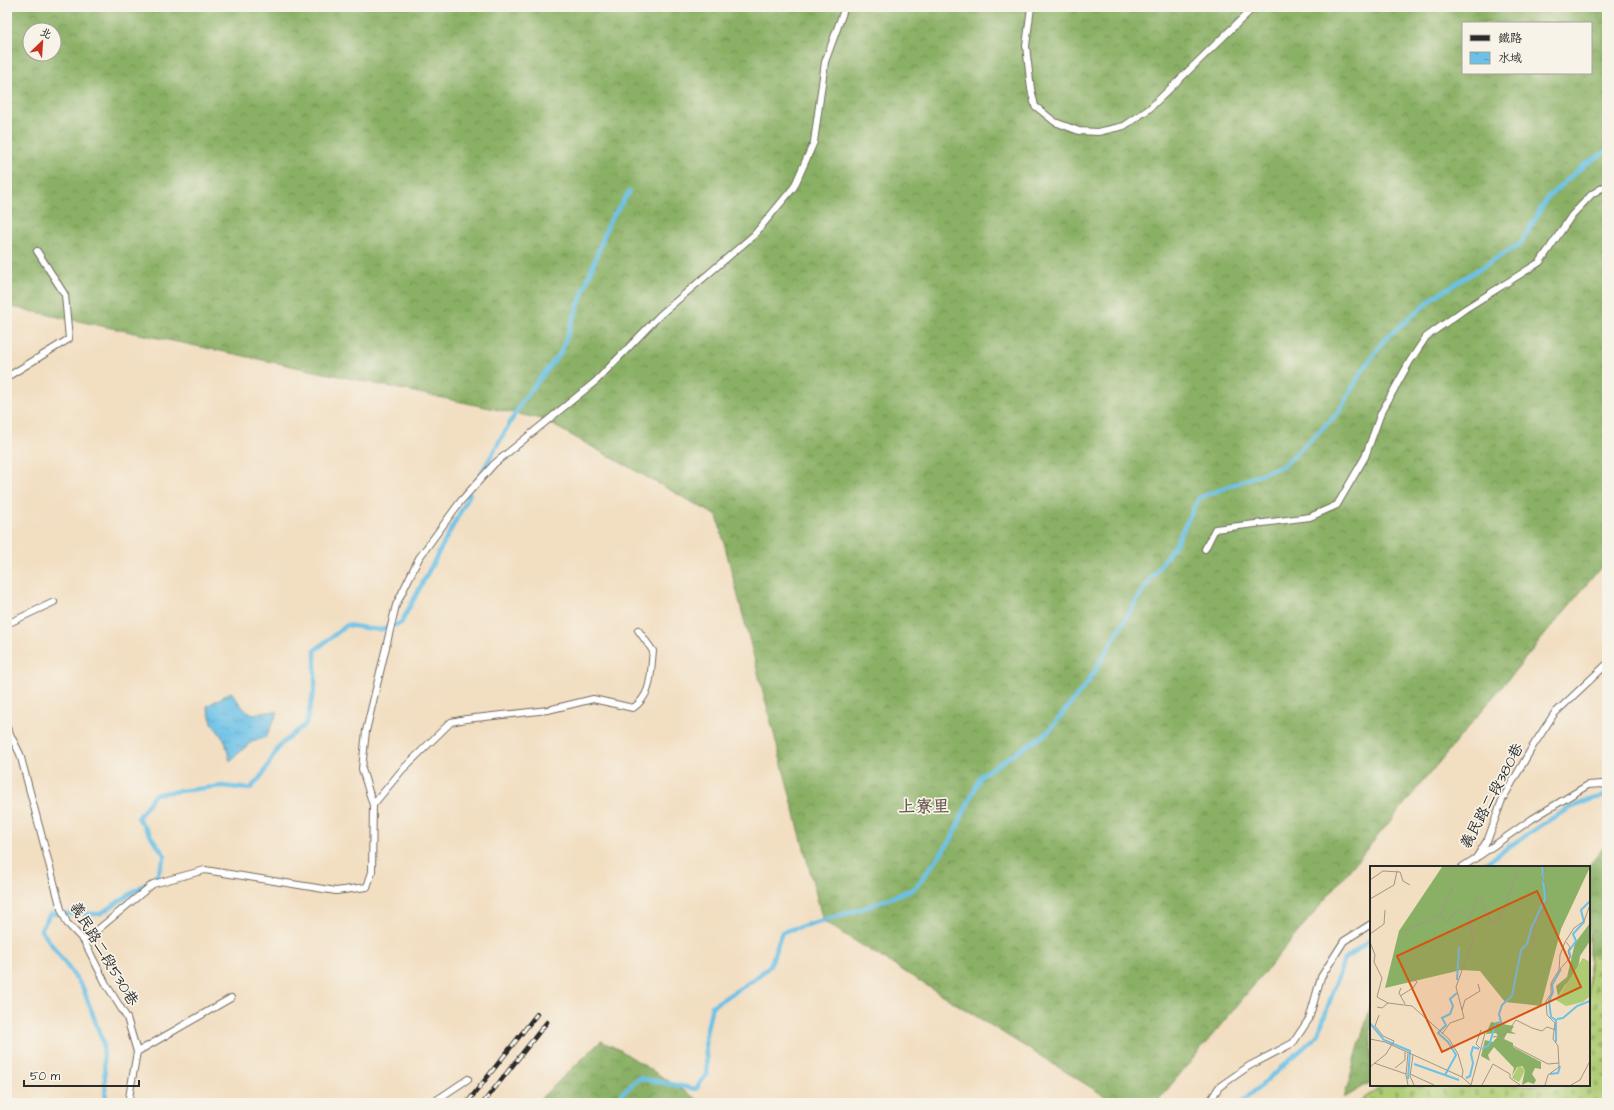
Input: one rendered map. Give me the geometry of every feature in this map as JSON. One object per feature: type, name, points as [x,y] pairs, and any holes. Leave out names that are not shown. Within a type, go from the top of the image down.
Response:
[{"type":"lane","points":[[84,941],[153,884],[205,870],[336,891],[367,887],[372,872],[373,805],[362,769],[366,731],[396,605],[419,558],[460,502],[494,464],[596,381],[660,315],[754,236],[794,187],[814,142],[825,62],[845,7]]},
{"type":"lane","points":[[1031,7],[1026,46],[1031,89],[1035,106],[1055,122],[1079,131],[1098,132],[1124,126],[1149,109],[1254,7]]},
{"type":"lane","points":[[1206,549],[1215,529],[1310,517],[1337,505],[1365,457],[1381,413],[1410,360],[1426,337],[1465,309],[1540,262],[1572,215],[1592,194],[1607,185]]},
{"type":"lane","points":[[7,377],[69,338],[65,295],[37,251]]},
{"type":"lane","points":[[7,624],[54,602]]},
{"type":"lane","points":[[373,805],[402,770],[451,722],[548,710],[593,699],[633,708],[642,702],[648,692],[653,652],[638,630]]},
{"type":"lane","name":"義民路二段380巷","points":[[1464,866],[1476,858],[1488,839],[1502,800],[1533,746],[1554,714],[1607,664]]},
{"type":"lane","name":"義民路二段530巷","points":[[7,728],[20,754],[61,909],[67,923],[84,941],[106,984],[127,1018],[137,1052],[128,1103]]},
{"type":"lane","points":[[1476,858],[1532,819],[1588,785],[1602,784],[1607,786]]},
{"type":"lane","points":[[1209,1103],[1219,1087],[1243,1070],[1293,1043],[1309,1019],[1321,977],[1344,941],[1370,925]]},
{"type":"lane","points":[[137,1052],[231,998]]},
{"type":"lane","points":[[432,1103],[468,1079]]},
{"type":"green space","points":[[7,7],[1607,7],[1607,560],[1156,1103],[1116,1103],[823,921],[717,516],[542,419],[7,306]]},
{"type":"green space","points":[[1607,843],[1607,996],[1590,1000],[1590,866],[1589,866]]},
{"type":"green space","points":[[1607,945],[1607,1103],[1356,1103],[1383,1086],[1590,1086],[1590,956]]},
{"type":"green space","points":[[1370,1007],[1370,1083],[1344,1098]]},
{"type":"green space","points":[[601,1041],[620,1050],[703,1103],[536,1103]]},
{"type":"water","points":[[231,692],[244,709],[253,714],[278,712],[266,737],[250,743],[230,761],[225,741],[212,723],[207,706]]},
{"type":"waterway","points":[[611,1103],[639,1078],[696,1089],[707,1074],[705,1038],[712,1006],[752,981],[770,966],[782,932],[865,908],[915,888],[951,840],[981,775],[1047,733],[1088,682],[1141,593],[1176,543],[1199,498],[1284,465],[1339,412],[1360,374],[1385,339],[1434,297],[1521,243],[1548,197],[1584,165],[1607,151]]},
{"type":"waterway","points":[[478,479],[523,400],[561,352],[609,222],[629,192]]},
{"type":"waterway","points":[[106,1103],[103,1042],[83,988],[41,930],[50,914],[100,914],[157,876],[165,856],[138,818],[155,794],[222,786],[250,789],[263,774],[280,745],[306,724],[315,686],[315,650],[347,625],[379,630],[401,623],[470,494]]},
{"type":"waterway","points":[[1481,866],[1524,836],[1559,814],[1576,805],[1592,799],[1607,796]]},
{"type":"waterway","points":[[1241,1103],[1318,1035],[1344,960],[1370,940]]},
{"type":"railway","points":[[467,1103],[537,1014]]},
{"type":"railway","points":[[483,1103],[547,1022]]},
{"type":"district","name":"上寮里","points":[[924,807]]}]
